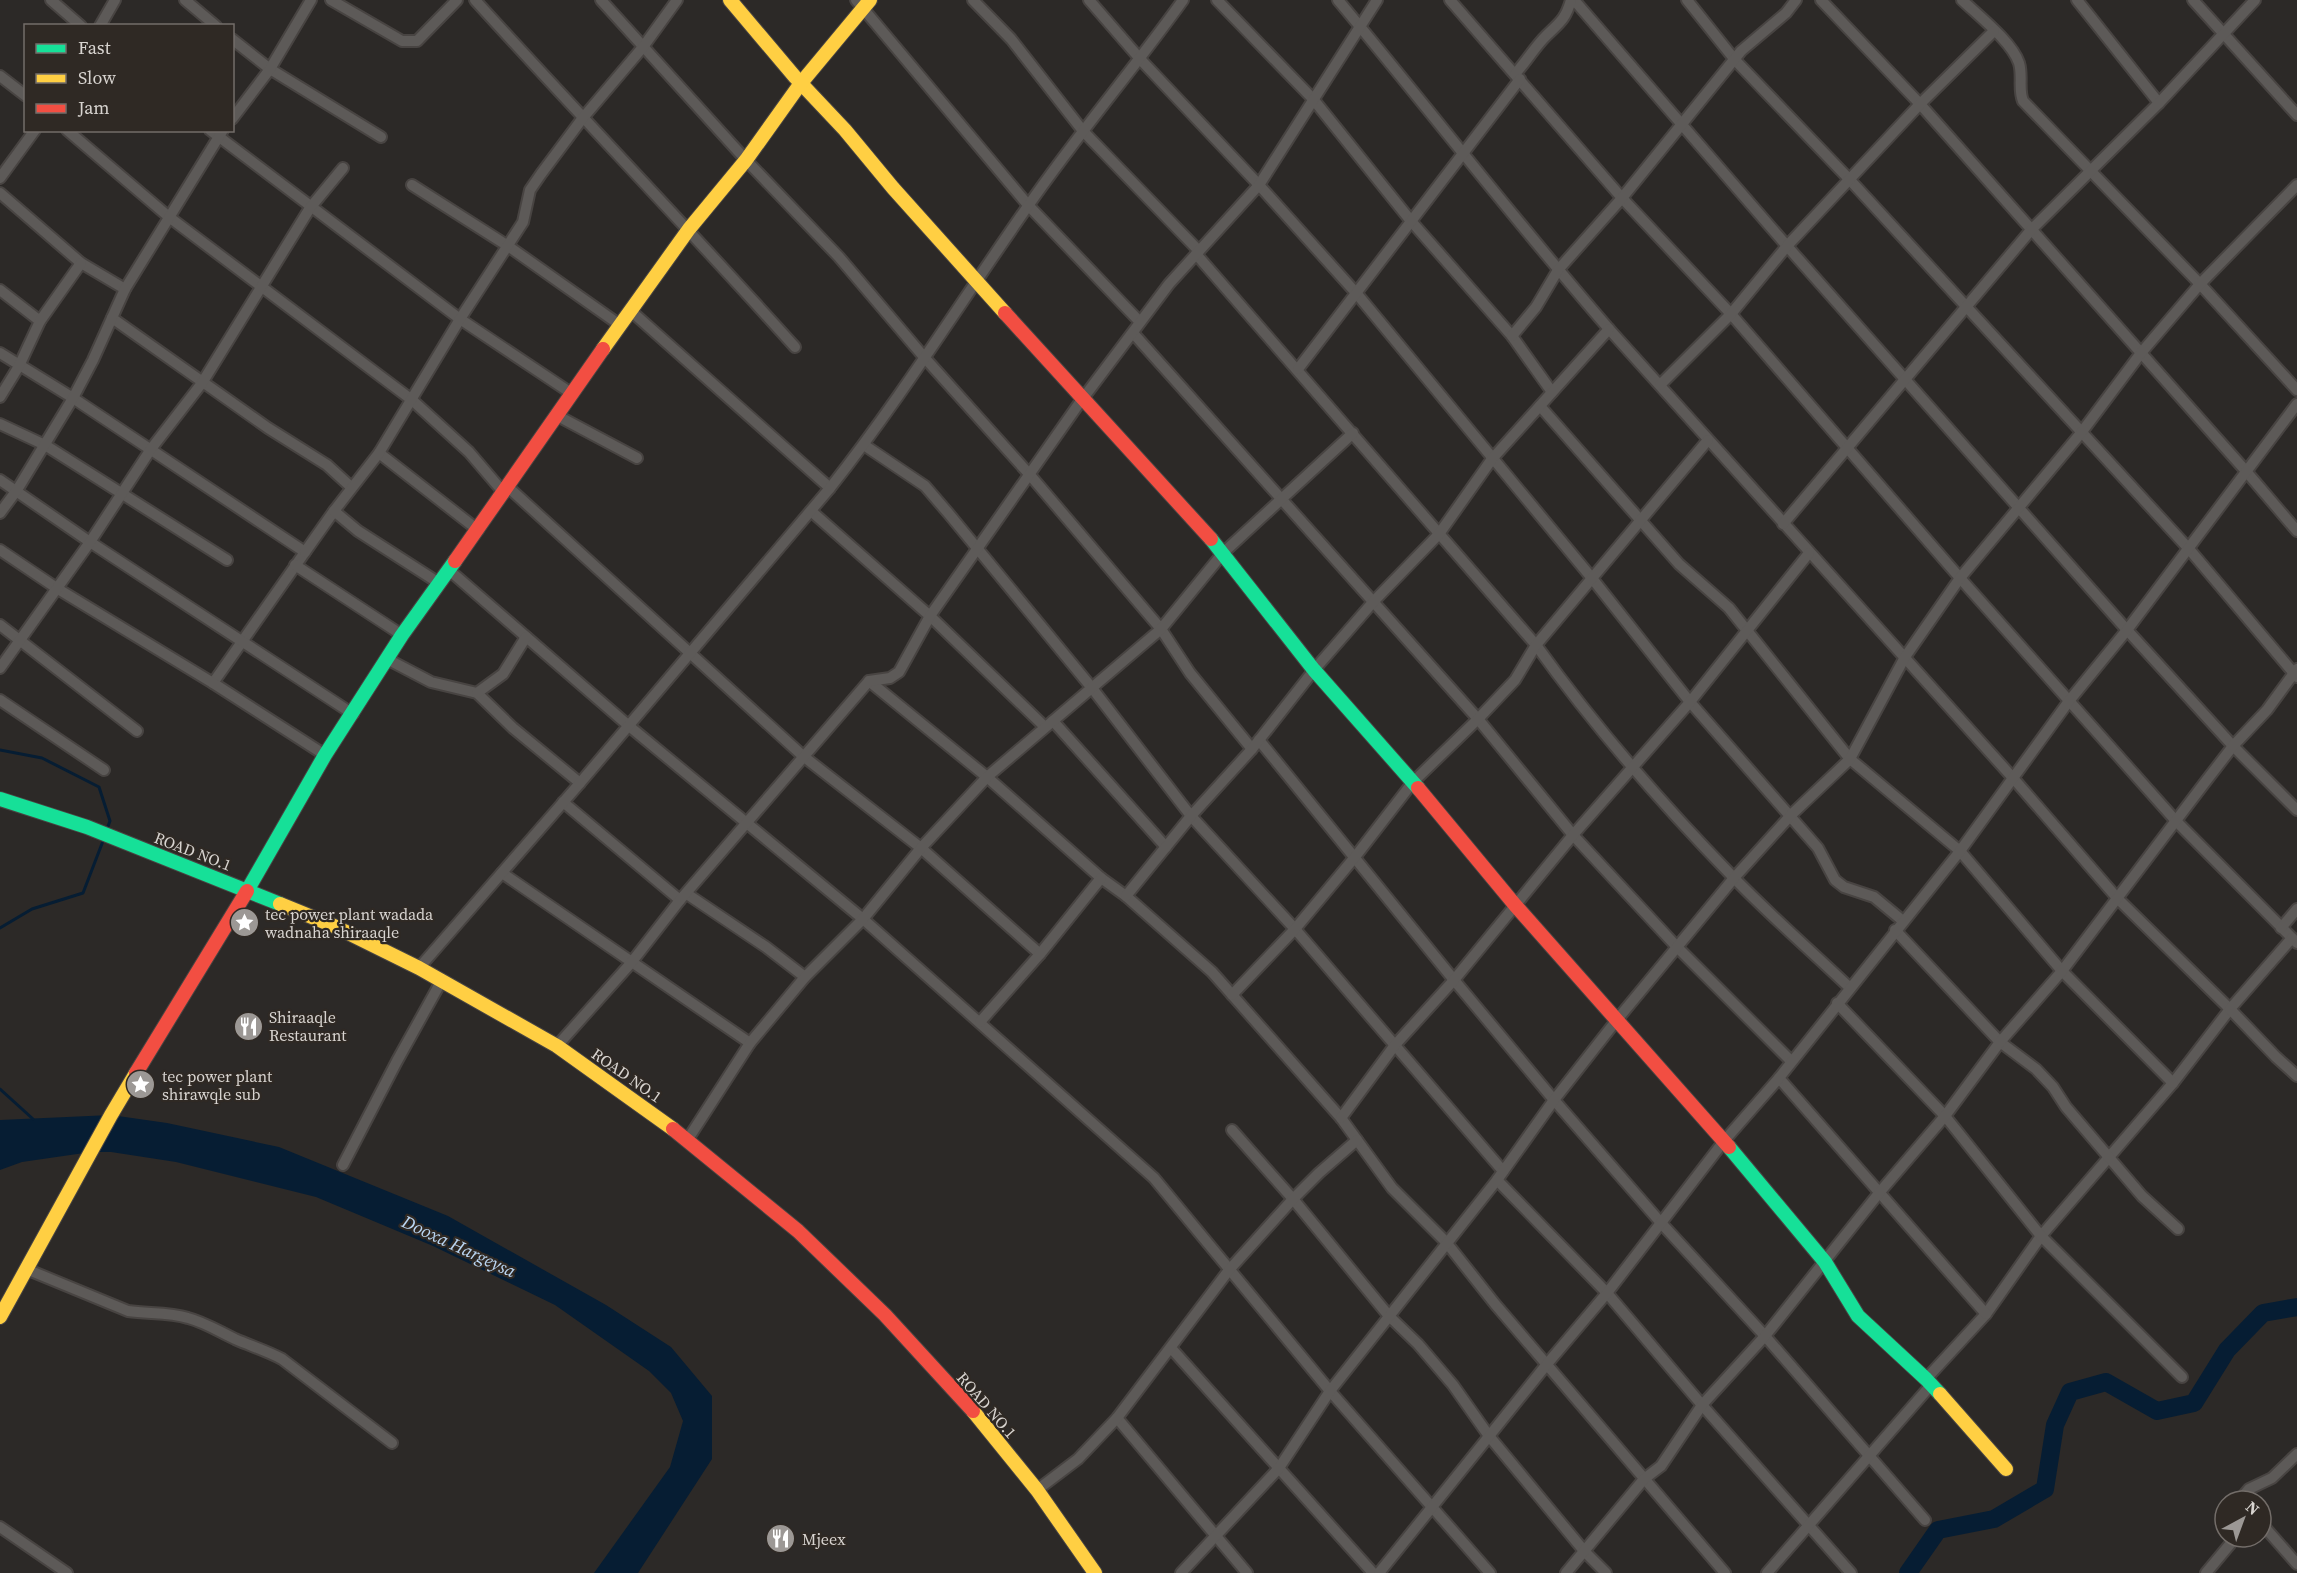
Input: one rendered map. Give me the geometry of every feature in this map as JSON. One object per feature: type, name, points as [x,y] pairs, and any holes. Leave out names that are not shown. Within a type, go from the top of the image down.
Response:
[{"type":"main road","points":[[730,0],[893,188],[1223,553],[1314,670],[1413,782],[1515,905],[1724,1141],[1825,1262],[1858,1316],[1929,1382],[2006,1469]]},
{"type":"main road","points":[[0,1317],[111,1114],[248,891],[325,755],[402,635],[689,229],[746,160],[801,83],[863,3]]},
{"type":"main road","name":"ROAD NO.1","points":[[0,799],[87,827],[248,891],[334,926],[419,968],[556,1046],[688,1139],[798,1231],[885,1315],[974,1412],[1037,1490],[1095,1573]]},
{"type":"street","points":[[51,0],[79,24]]},
{"type":"street","points":[[101,24],[115,0]]},
{"type":"street","points":[[185,0],[214,24]]},
{"type":"street","points":[[234,115],[270,69],[311,0]]},
{"type":"street","points":[[331,0],[402,41],[410,43],[417,41],[457,0]]},
{"type":"street","points":[[475,0],[582,119],[689,229],[795,347]]},
{"type":"street","points":[[601,0],[746,160],[839,257],[924,357],[1030,475],[1161,628],[1190,673],[1252,749]]},
{"type":"street","points":[[213,683],[351,487],[379,453],[523,222],[530,190],[582,119],[643,47],[677,0]]},
{"type":"street","points":[[973,0],[1011,39],[1083,131],[1198,252],[1536,645],[1559,677],[1633,767],[1734,878],[1850,988]]},
{"type":"street","points":[[1089,0],[1141,60],[1259,184],[1357,294],[1591,577],[1690,702],[1791,815],[1818,849],[1835,880],[1844,887],[1874,897],[2000,1042],[2036,1069],[2142,1196],[2178,1228]]},
{"type":"street","points":[[419,968],[629,726],[864,445],[1028,205],[1083,131],[1141,60],[1183,0]]},
{"type":"street","points":[[1217,0],[1313,99],[1412,221],[1512,336],[1552,392]]},
{"type":"street","points":[[1338,0],[1558,270],[1609,329],[1905,657],[2118,899],[2297,1076]]},
{"type":"street","points":[[556,1046],[631,963],[683,897],[869,681],[890,678],[899,672],[930,616],[1083,398],[1140,322],[1259,184],[1377,0]]},
{"type":"street","points":[[1450,0],[1622,198],[1731,314],[1960,579],[2176,821],[2294,941],[2230,1009],[2173,1083],[2041,1236],[1986,1314],[1767,1573]]},
{"type":"street","points":[[1298,369],[1464,152],[1544,38],[1563,20],[1572,0],[2127,630],[2233,746],[2297,810]]},
{"type":"street","points":[[1566,1573],[1644,1479],[1661,1466],[1702,1405],[1765,1336],[1879,1193],[1945,1116],[2000,1042],[2062,971],[2233,746],[2267,710],[2296,674],[2189,549],[1850,180],[1735,60],[1687,0]]},
{"type":"street","points":[[1512,336],[1536,307],[1558,270],[1622,198],[1735,60],[1753,40],[1786,13],[1796,0]]},
{"type":"street","points":[[1821,0],[1920,104],[2246,470],[2297,531]]},
{"type":"street","points":[[1962,0],[2014,52],[2019,63],[2023,101],[2200,284],[2297,390]]},
{"type":"street","points":[[2077,0],[2159,103]]},
{"type":"street","points":[[2193,0],[2297,115]]},
{"type":"street","points":[[1783,524],[2031,230],[2159,103],[2255,0]]},
{"type":"street","points":[[863,3],[1028,205],[1140,322]]},
{"type":"street","points":[[1660,386],[1731,314],[1787,246],[1920,104],[1994,31]]},
{"type":"street","points":[[234,41],[270,69],[381,137]]},
{"type":"street","points":[[0,76],[24,94]]},
{"type":"street","points":[[0,178],[34,132]]},
{"type":"street","points":[[69,132],[169,217],[412,400],[469,452],[506,490],[690,651],[803,756],[921,848],[1040,954]]},
{"type":"street","points":[[0,513],[17,490],[73,398],[125,289],[217,133],[310,208],[460,320],[571,393]]},
{"type":"street","points":[[0,668],[58,589],[151,449],[202,382],[310,208],[343,168]]},
{"type":"street","points":[[412,185],[508,246],[620,326]]},
{"type":"street","points":[[1181,1573],[1279,1468],[1330,1391],[1500,1175],[1554,1100],[1616,1021],[1734,878],[1791,815],[1850,759],[1905,657],[1960,579],[2081,433],[2141,353],[2200,284],[2297,185]]},
{"type":"street","points":[[0,193],[81,263],[125,289]]},
{"type":"street","points":[[0,397],[19,366],[40,321],[81,263]]},
{"type":"street","points":[[0,290],[40,321]]},
{"type":"street","points":[[631,311],[830,488]]},
{"type":"street","points":[[112,318],[202,382],[327,465],[351,487]]},
{"type":"street","points":[[1126,896],[1191,816],[1252,749],[1314,670],[1374,601],[1439,534],[1492,459],[1609,329]]},
{"type":"street","points":[[1133,333],[1478,719],[1573,835],[1677,947],[1791,1061]]},
{"type":"street","points":[[0,353],[73,398],[305,552]]},
{"type":"street","points":[[1379,1573],[1607,1293],[1724,1141],[1779,1078],[1959,851],[2069,701],[2127,630],[2297,404]]},
{"type":"street","points":[[1540,406],[1679,564],[1729,608],[1850,759],[1959,851],[2062,971],[2173,1083]]},
{"type":"street","points":[[556,415],[637,458]]},
{"type":"street","points":[[0,424],[45,445],[227,560]]},
{"type":"street","points":[[688,1139],[750,1043],[805,978],[863,919],[921,848],[987,777],[1161,628],[1223,553],[1353,433]]},
{"type":"street","points":[[1232,995],[1295,929],[1413,782],[1515,680],[1536,645],[1708,440]]},
{"type":"street","points":[[864,445],[925,486],[1092,688],[1191,816],[1295,929],[1395,1045],[1500,1175],[1607,1293],[1702,1405],[1851,1573]]},
{"type":"street","points":[[379,453],[478,530]]},
{"type":"street","points":[[0,480],[90,542],[353,714]]},
{"type":"street","points":[[811,511],[1049,724],[1166,846]]},
{"type":"street","points":[[334,512],[358,531],[439,583]]},
{"type":"street","points":[[0,550],[58,589],[213,683],[325,755]]},
{"type":"street","points":[[1341,1118],[1395,1045],[1454,980],[1573,835],[1690,702],[1809,553]]},
{"type":"street","points":[[296,565],[402,635]]},
{"type":"street","points":[[449,570],[629,726],[863,919],[1154,1178],[1330,1391],[1490,1573]]},
{"type":"street","points":[[0,625],[137,731]]},
{"type":"street","points":[[477,693],[498,680],[526,637]]},
{"type":"street","points":[[387,659],[431,682],[477,693],[513,728],[580,783]]},
{"type":"street","points":[[869,681],[987,777],[1212,972],[1341,1118],[1392,1188],[1446,1242],[1495,1304],[1725,1573]]},
{"type":"street","points":[[0,700],[104,770]]},
{"type":"street","points":[[1259,740],[1554,1100],[1662,1224],[1765,1336],[1925,1520]]},
{"type":"street","points":[[563,802],[683,897],[766,947],[805,978]]},
{"type":"street","points":[[502,873],[750,1043]]},
{"type":"street","points":[[980,1022],[1040,954],[1101,878]]},
{"type":"street","points":[[2281,928],[2297,909]]},
{"type":"street","points":[[343,1165],[441,981]]},
{"type":"street","points":[[1838,1003],[1945,1116],[2041,1236],[2182,1377]]},
{"type":"street","points":[[1779,1078],[1986,1314]]},
{"type":"street","points":[[1232,1130],[1293,1199],[1389,1316],[1419,1344],[1453,1385],[1489,1436],[1585,1552],[1606,1573]]},
{"type":"street","points":[[1037,1490],[1078,1459],[1117,1418],[1229,1270],[1293,1199],[1357,1140]]},
{"type":"street","points":[[26,1269],[128,1311],[172,1314],[190,1318],[264,1350],[282,1359],[392,1443]]},
{"type":"street","points":[[1171,1348],[1373,1573]]},
{"type":"street","points":[[1117,1418],[1247,1573]]},
{"type":"street","points":[[2248,1489],[2272,1478],[2297,1454]]},
{"type":"street","points":[[0,1527],[67,1573]]},
{"type":"street","points":[[2273,1537],[2297,1564]]},
{"type":"street","points":[[2206,1573],[2226,1549]]},
{"type":"water","name":"Dooxa Hargeysa","points":[[111,1115],[167,1123],[279,1147],[448,1216],[606,1305],[671,1347],[712,1396],[712,1459],[638,1573],[594,1573],[670,1467],[683,1421],[671,1393],[649,1371],[555,1305],[433,1246],[316,1197],[176,1162],[111,1152],[91,1152],[22,1162],[0,1170],[0,1120]]},
{"type":"waterway","points":[[0,750],[42,758],[99,787],[110,821],[107,829]]},
{"type":"waterway","points":[[0,928],[32,909],[83,893],[103,841]]},
{"type":"waterway","points":[[0,1089],[33,1119]]},
{"type":"waterway","points":[[1908,1573],[1938,1530],[1994,1519],[2045,1489],[2055,1425],[2070,1392],[2106,1382],[2157,1411],[2194,1403],[2227,1350],[2263,1313],[2297,1307]]},
{"type":"traffic: fast","points":[[1211,539],[1314,670],[1418,788]]},
{"type":"traffic: fast","points":[[247,891],[325,755],[402,635],[455,561]]},
{"type":"traffic: fast","points":[[0,799],[87,827],[280,904]]},
{"type":"traffic: fast","points":[[1729,1147],[1825,1262],[1858,1316],[1940,1394]]},
{"type":"traffic: slow","points":[[730,0],[795,77],[845,130],[893,188],[1005,313]]},
{"type":"traffic: slow","points":[[603,349],[689,229],[746,160],[801,83],[870,0]]},
{"type":"traffic: slow","points":[[280,904],[334,926],[419,968],[557,1046],[673,1129]]},
{"type":"traffic: slow","points":[[0,1317],[136,1073]]},
{"type":"traffic: slow","points":[[1940,1394],[2006,1469]]},
{"type":"traffic: slow","points":[[973,1411],[1037,1490],[1095,1573]]},
{"type":"traffic: jam","points":[[1005,313],[1211,539]]},
{"type":"traffic: jam","points":[[455,561],[603,349]]},
{"type":"traffic: jam","points":[[1418,788],[1515,905],[1729,1147]]},
{"type":"traffic: jam","points":[[136,1073],[247,891]]},
{"type":"traffic: jam","points":[[673,1129],[798,1231],[885,1315],[973,1411]]},
{"type":"place","name":"tec power plant wadada wadnaha shiraaqle","points":[[244,923]]},
{"type":"place","name":"Shiraaqle Restaurant","points":[[248,1026]]},
{"type":"place","name":"tec power plant shirawqle sub","points":[[141,1085]]},
{"type":"place","name":"Mjeex","points":[[781,1539]]}]
